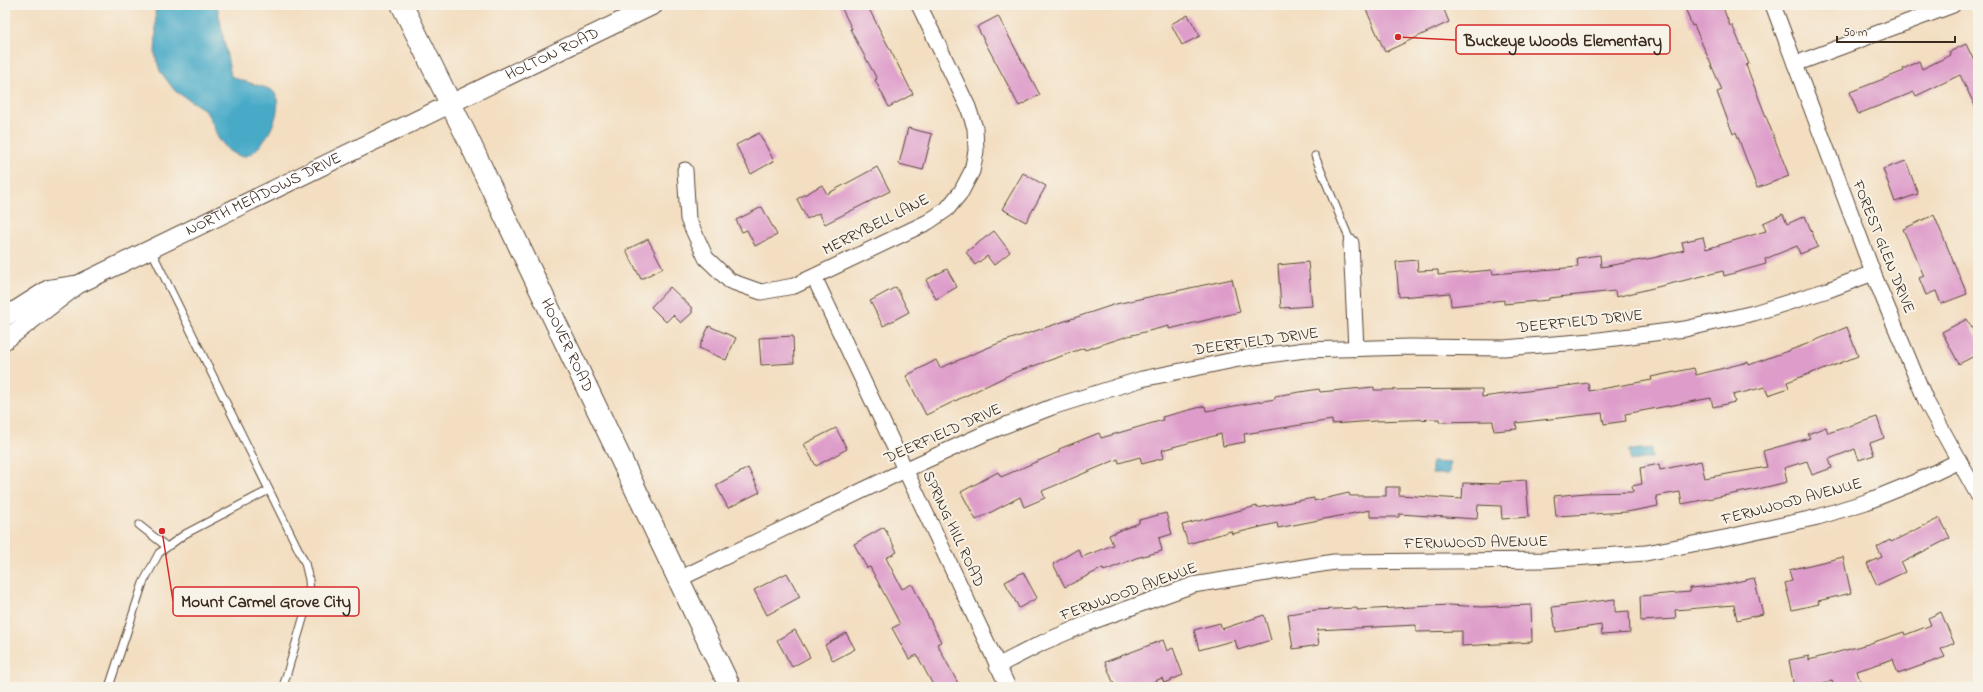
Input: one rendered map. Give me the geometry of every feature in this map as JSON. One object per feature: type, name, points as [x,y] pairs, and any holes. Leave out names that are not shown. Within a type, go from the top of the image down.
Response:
[{"type":"main road","name":"HOOVER ROAD","points":[[402,5],[730,687]]},
{"type":"street","name":"HOLTON ROAD","points":[[450,104],[654,5]]},
{"type":"street","name":"MERRYBELL LANE","points":[[685,170],[688,219],[706,258],[730,281],[762,292],[794,286],[928,222],[947,209],[961,192],[972,171],[976,151],[975,128],[968,107],[920,5]]},
{"type":"street","name":"FOREST GLEN DRIVE","points":[[1773,5],[1873,273],[1926,401],[1978,495]]},
{"type":"street","points":[[1795,64],[1953,5]]},
{"type":"street","name":"NORTH MEADOWS DRIVE","points":[[5,340],[77,285],[450,104]]},
{"type":"street","points":[[1351,243],[1356,349]]},
{"type":"street","name":"DEERFIELD DRIVE","points":[[679,579],[905,470],[988,432],[1052,407],[1142,379],[1239,359],[1305,350],[1504,348],[1592,341],[1685,329],[1754,313],[1828,290],[1873,273]]},
{"type":"street","name":"SPRING HILL ROAD","points":[[814,277],[1008,687]]},
{"type":"street","name":"NORTH MEADOWS DRIVE","points":[[5,317],[49,289],[77,285]]},
{"type":"street","name":"FERNWOOD AVENUE","points":[[997,666],[1044,642],[1091,622],[1193,585],[1334,562],[1545,560],[1646,553],[1729,537],[1818,517],[1866,502],[1913,483],[1959,461]]},
{"type":"lane","points":[[1314,156],[1351,243]]},
{"type":"lane","points":[[150,249],[305,563],[309,580],[310,595],[283,687]]},
{"type":"lane","points":[[109,687],[143,583],[159,553],[185,534],[269,490]]},
{"type":"lane","points":[[139,525],[167,547]]},
{"type":"water","points":[[155,5],[217,5],[231,76],[267,88],[274,92],[277,100],[275,120],[264,140],[250,154],[242,157],[229,151],[218,138],[212,122],[205,110],[175,91],[160,71],[155,54]]},
{"type":"water","points":[[1651,448],[1652,458],[1630,461],[1629,450]]},
{"type":"water","points":[[1432,462],[1450,463],[1449,474],[1432,474]]},
{"type":"building","points":[[840,5],[867,5],[913,94],[889,107],[875,80],[877,79],[850,29],[852,29]]},
{"type":"building","points":[[1364,5],[1442,5],[1449,22],[1385,52]]},
{"type":"building","points":[[1684,5],[1722,5],[1730,26],[1732,25],[1749,64],[1746,65],[1789,176],[1757,188],[1736,132],[1733,134],[1717,92],[1722,90],[1694,25],[1692,26]]},
{"type":"building","points":[[1188,15],[1200,36],[1182,45],[1171,24]]},
{"type":"building","points":[[998,16],[1040,95],[1019,106],[977,27]]},
{"type":"building","points":[[1966,44],[1973,59],[1978,56],[1978,112],[1960,75],[1916,96],[1914,92],[1858,114],[1850,92],[1904,71],[1903,69],[1919,61],[1922,69],[1951,55],[1949,52]]},
{"type":"building","points":[[908,128],[932,134],[923,170],[899,164]]},
{"type":"building","points":[[759,133],[774,161],[751,174],[736,145]]},
{"type":"building","points":[[1906,161],[1918,194],[1895,202],[1883,169]]},
{"type":"building","points":[[877,167],[890,191],[825,224],[819,213],[807,219],[797,199],[822,185],[827,194]]},
{"type":"building","points":[[1023,173],[1046,186],[1026,222],[1002,209]]},
{"type":"building","points":[[762,207],[777,235],[755,246],[747,230],[742,232],[736,220]]},
{"type":"building","points":[[1783,214],[1787,224],[1805,216],[1818,247],[1800,254],[1797,246],[1765,259],[1766,264],[1724,276],[1723,271],[1616,297],[1615,291],[1549,298],[1549,300],[1504,304],[1504,300],[1451,306],[1450,293],[1399,297],[1396,262],[1417,260],[1418,271],[1438,270],[1438,275],[1492,270],[1493,274],[1578,267],[1577,258],[1600,255],[1601,267],[1653,258],[1684,250],[1682,242],[1703,237],[1706,249],[1766,231],[1763,223]]},
{"type":"building","points":[[1934,215],[1967,294],[1941,304],[1936,291],[1926,295],[1919,278],[1924,276],[1903,229]]},
{"type":"building","points":[[994,231],[1010,252],[994,265],[987,256],[975,265],[966,252]]},
{"type":"building","points":[[648,239],[663,268],[641,279],[626,250]]},
{"type":"building","points":[[1308,262],[1312,306],[1281,308],[1278,265]]},
{"type":"building","points":[[947,269],[957,287],[936,299],[926,280]]},
{"type":"building","points":[[1232,279],[1240,312],[1169,329],[1169,326],[1128,336],[1085,350],[1084,348],[1011,374],[926,415],[906,376],[936,360],[940,368],[999,343],[1116,304]]},
{"type":"building","points":[[670,287],[692,308],[692,313],[681,323],[673,315],[666,322],[651,307]]},
{"type":"building","points":[[896,287],[909,312],[883,326],[870,301]]},
{"type":"building","points":[[1967,319],[1978,339],[1978,354],[1959,364],[1942,332]]},
{"type":"building","points":[[709,326],[736,338],[726,360],[699,348]]},
{"type":"building","points":[[1847,327],[1858,356],[1818,372],[1817,371],[1787,382],[1789,388],[1768,395],[1765,387],[1733,395],[1735,402],[1713,407],[1711,398],[1625,414],[1626,421],[1604,424],[1602,413],[1516,423],[1517,429],[1494,431],[1493,421],[1439,422],[1439,419],[1332,424],[1332,420],[1244,434],[1245,442],[1223,446],[1221,434],[1162,450],[1164,458],[1142,464],[1140,457],[1119,463],[1118,459],[1042,491],[1045,498],[1024,507],[1020,497],[976,520],[961,492],[998,472],[1001,477],[1059,452],[1059,449],[1099,433],[1101,438],[1163,420],[1162,417],[1205,406],[1206,411],[1275,399],[1275,396],[1319,389],[1320,392],[1374,387],[1374,390],[1482,389],[1482,397],[1588,383],[1589,391],[1652,380],[1651,377],[1694,368],[1696,375],[1748,362],[1749,365],[1807,344]]},
{"type":"building","points":[[793,336],[794,363],[761,365],[759,338]]},
{"type":"building","points":[[1877,417],[1884,438],[1870,443],[1874,455],[1859,460],[1855,449],[1829,459],[1832,468],[1812,475],[1807,461],[1784,468],[1787,482],[1758,489],[1682,504],[1680,492],[1656,496],[1658,506],[1627,512],[1556,516],[1554,496],[1585,493],[1633,492],[1632,486],[1642,484],[1640,468],[1659,464],[1660,470],[1701,461],[1705,478],[1767,467],[1763,451],[1810,438],[1808,434],[1826,427],[1828,433]]},
{"type":"building","points":[[836,428],[847,449],[816,466],[804,444]]},
{"type":"building","points":[[748,468],[760,492],[728,508],[716,485]]},
{"type":"building","points":[[1526,480],[1529,517],[1502,519],[1501,506],[1478,505],[1477,519],[1399,514],[1399,517],[1370,517],[1370,510],[1278,528],[1277,523],[1232,534],[1231,531],[1188,544],[1182,525],[1257,506],[1257,508],[1314,498],[1314,501],[1349,493],[1350,496],[1386,496],[1386,487],[1399,487],[1399,495],[1462,499],[1463,483],[1500,484],[1500,482]]},
{"type":"building","points":[[1166,513],[1172,534],[1159,538],[1162,551],[1136,558],[1104,571],[1103,568],[1065,587],[1053,564],[1078,549],[1082,557],[1113,545],[1109,535],[1139,523],[1139,520]]},
{"type":"building","points":[[1940,518],[1950,538],[1901,563],[1905,572],[1877,585],[1867,564],[1882,557],[1877,547],[1890,540],[1891,542]]},
{"type":"building","points":[[884,527],[897,552],[886,558],[902,589],[912,584],[941,642],[937,644],[960,687],[934,687],[917,655],[909,659],[892,628],[900,624],[870,567],[867,568],[854,544]]},
{"type":"building","points":[[1843,557],[1851,593],[1818,601],[1819,604],[1792,610],[1785,583],[1792,581],[1789,570]]},
{"type":"building","points":[[1023,572],[1037,598],[1019,608],[1005,582]]},
{"type":"building","points":[[787,573],[800,597],[767,615],[754,590]]},
{"type":"building","points":[[1754,578],[1763,614],[1737,620],[1734,605],[1675,610],[1676,619],[1641,621],[1640,596],[1690,592],[1690,588],[1723,585]]},
{"type":"building","points":[[1615,599],[1615,612],[1629,611],[1630,633],[1602,635],[1601,625],[1556,632],[1552,607]]},
{"type":"building","points":[[1449,605],[1482,607],[1531,605],[1532,642],[1462,646],[1462,631],[1416,632],[1416,625],[1317,630],[1319,645],[1293,649],[1288,614],[1315,610],[1357,608],[1357,610]]},
{"type":"building","points":[[1941,612],[1954,643],[1941,649],[1945,657],[1898,674],[1893,659],[1857,671],[1861,684],[1849,687],[1834,687],[1832,681],[1805,687],[1794,687],[1789,660],[1809,656],[1809,660],[1868,644],[1904,632],[1905,635],[1931,625],[1928,618]]},
{"type":"building","points":[[1264,615],[1271,640],[1238,650],[1235,640],[1199,650],[1194,630],[1220,623],[1222,629]]},
{"type":"building","points":[[795,630],[810,657],[792,667],[777,640]]},
{"type":"building","points":[[846,633],[855,649],[833,661],[825,645]]},
{"type":"building","points":[[1163,640],[1167,651],[1173,648],[1183,675],[1164,683],[1162,678],[1141,687],[1115,687],[1105,662]]},
{"type":"place","name":"Buckeye Woods Elementary","points":[[1398,37]]},
{"type":"place","name":"Mount Carmel Grove City","points":[[162,531]]}]
